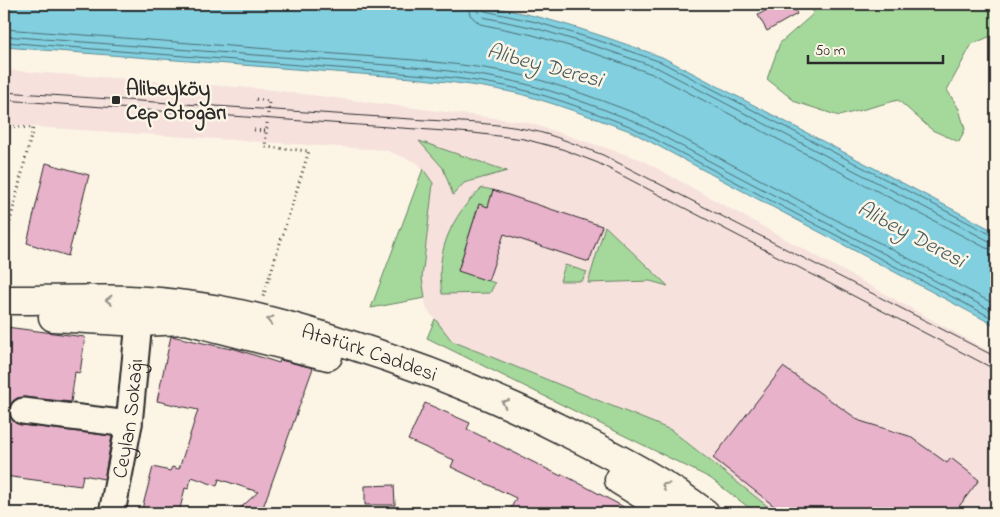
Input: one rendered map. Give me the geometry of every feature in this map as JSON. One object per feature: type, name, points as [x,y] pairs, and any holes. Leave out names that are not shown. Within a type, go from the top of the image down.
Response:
[{"type":"main road","name":"Atatürk Caddesi","points":[[4,300],[140,311],[186,320],[324,354],[466,404],[554,446],[634,488],[672,513]]},
{"type":"main road","name":"Atatürk Caddesi","points":[[4,317],[45,317],[140,311],[178,304],[282,323],[379,353],[490,396],[633,466],[705,513]]},
{"type":"street","name":"Ceylan Sokağı","points":[[112,513],[129,424],[140,311]]},
{"type":"street","points":[[23,411],[129,424]]},
{"type":"path","points":[[256,99],[269,101],[265,147],[309,151],[256,317]]},
{"type":"path","points":[[4,126],[33,128],[4,246]]},
{"type":"path","points":[[254,130],[266,131]]},
{"type":"shaded area","points":[[4,70],[264,89],[526,122],[640,159],[996,355],[996,513],[776,513],[671,430],[452,341],[426,308],[422,278],[433,183],[418,163],[385,150],[4,125]]},
{"type":"green space","points":[[815,4],[996,4],[996,34],[972,44],[947,90],[959,109],[965,129],[959,142],[932,130],[898,100],[839,116],[796,102],[767,79],[780,43],[812,15]]},
{"type":"green space","points":[[419,141],[507,171],[464,183],[453,195],[443,168]]},
{"type":"green space","points":[[423,169],[433,183],[422,278],[425,298],[371,308]]},
{"type":"green space","points":[[482,188],[493,190],[488,207],[479,204],[458,270],[495,283],[490,293],[442,294],[440,266],[446,241],[455,221],[467,203]]},
{"type":"green space","points":[[605,226],[668,286],[650,281],[588,283]]},
{"type":"green space","points":[[565,265],[587,272],[582,281],[560,281]]},
{"type":"green space","points":[[435,319],[452,341],[671,430],[776,513],[756,513],[710,478],[427,338]]},
{"type":"water","name":"Alibey Deresi","points":[[4,4],[468,4],[518,12],[591,32],[662,57],[996,232],[996,326],[630,131],[548,102],[494,89],[413,78],[4,47]]},
{"type":"building","points":[[777,4],[792,4],[797,14],[767,31],[758,15]]},
{"type":"building","points":[[46,163],[89,175],[68,256],[27,243]]},
{"type":"building","points":[[493,190],[602,226],[589,262],[504,234],[488,281],[458,271],[479,204],[488,207]]},
{"type":"building","points":[[6,327],[85,337],[80,373],[75,372],[71,402],[24,397],[17,398],[12,402],[9,410],[10,417],[15,423],[21,425],[112,436],[104,479],[83,475],[81,486],[4,476],[4,340]]},
{"type":"building","points":[[171,336],[232,348],[279,363],[280,360],[313,368],[261,513],[235,513],[258,492],[219,479],[217,486],[192,477],[188,489],[185,488],[179,513],[141,513],[153,467],[170,471],[172,467],[179,469],[198,410],[157,401]]},
{"type":"building","points":[[783,367],[860,421],[909,436],[947,463],[951,458],[979,480],[954,513],[783,513],[713,458]]},
{"type":"building","points":[[425,403],[470,423],[467,429],[561,476],[562,474],[635,513],[522,513],[511,508],[516,498],[451,467],[454,460],[408,440]]},
{"type":"building","points":[[394,485],[395,505],[365,505],[365,486]]},
{"type":"tram line","points":[[4,92],[478,123],[539,132],[603,155],[996,357]]},
{"type":"tram line","points":[[4,100],[473,133],[524,139],[562,149],[598,163],[996,370]]},
{"type":"place","name":"Alibeyköy Cep Otogarı","points":[[116,100]]}]
